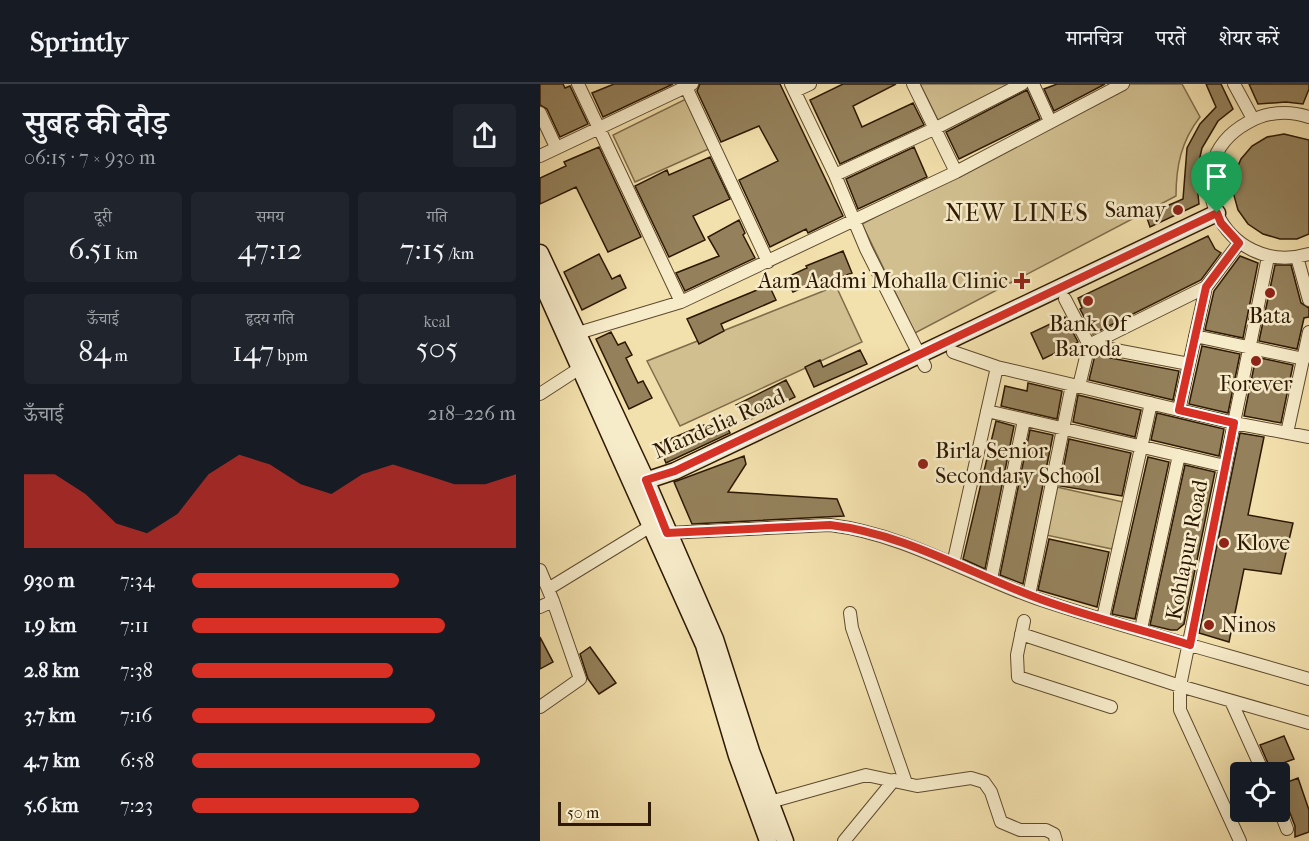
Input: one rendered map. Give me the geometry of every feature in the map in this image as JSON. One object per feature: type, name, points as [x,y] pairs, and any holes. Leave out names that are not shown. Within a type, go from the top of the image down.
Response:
[{"type":"main road","name":"Mandelia Road","points":[[922,361],[953,352],[1065,299],[1219,218]]},
{"type":"main road","name":"Mandelia Road","points":[[640,482],[677,476],[1219,218]]},
{"type":"main road","points":[[540,252],[578,333],[640,482],[651,526],[704,645],[737,756],[768,834],[785,841]]},
{"type":"main road","points":[[540,279],[580,368],[667,533],[715,639],[770,801],[768,834]]},
{"type":"street","points":[[810,84],[793,88],[835,175],[866,249],[922,361]]},
{"type":"street","points":[[913,84],[957,172]]},
{"type":"street","points":[[835,175],[936,128],[1022,84]]},
{"type":"street","points":[[1033,84],[1050,121]]},
{"type":"street","points":[[578,333],[681,302],[957,172],[1123,84]]},
{"type":"street","points":[[1234,84],[1253,119]]},
{"type":"street","points":[[581,85],[681,302]]},
{"type":"street","points":[[540,156],[689,85],[768,262]]},
{"type":"street","points":[[1308,114],[1284,112],[1253,119],[1232,134],[1217,155],[1211,180],[1211,193],[1219,218],[1239,243],[1268,257],[1303,256],[1309,300]]},
{"type":"street","points":[[540,113],[556,147]]},
{"type":"street","points":[[1179,410],[1206,287],[1239,243]]},
{"type":"street","name":"Kohlapur Road","points":[[1240,841],[1180,710],[1180,686],[1268,257]]},
{"type":"street","points":[[1089,345],[1206,287]]},
{"type":"street","points":[[1029,595],[1063,428],[1089,345],[1065,299]]},
{"type":"street","points":[[1287,433],[1309,332]]},
{"type":"street","points":[[1195,336],[1304,358]]},
{"type":"street","points":[[1089,345],[1189,364]]},
{"type":"street","points":[[953,352],[997,367],[1076,386],[1234,423],[1309,437]]},
{"type":"street","points":[[953,564],[997,367]]},
{"type":"street","points":[[540,394],[580,368]]},
{"type":"street","points":[[1103,618],[1151,403]]},
{"type":"street","points":[[987,411],[1226,466]]},
{"type":"street","points":[[991,579],[1024,420]]},
{"type":"street","points":[[1141,629],[1179,454]]},
{"type":"street","points":[[667,533],[830,525],[854,528],[1029,595],[1309,679]]},
{"type":"street","points":[[540,607],[550,595],[651,526]]},
{"type":"street","points":[[540,570],[580,679],[540,707]]},
{"type":"street","points":[[850,614],[852,628],[900,782]]},
{"type":"street","points":[[1024,621],[1017,655],[1018,677],[1111,707]]},
{"type":"street","points":[[1021,634],[1180,686],[1309,723]]},
{"type":"street","points":[[1231,701],[1258,762]]},
{"type":"street","points":[[770,801],[866,775],[917,786],[971,778],[984,782],[991,792],[1001,822],[1020,830],[1046,830],[1054,834],[1056,841]]},
{"type":"street","points":[[844,841],[900,782]]},
{"type":"street","points":[[1284,822],[1287,829]]},
{"type":"shaded area","points":[[920,84],[1018,84],[939,122]]},
{"type":"shaded area","points":[[1129,84],[1182,84],[1200,117],[1184,145],[1177,175],[1176,196],[915,333],[862,224]]},
{"type":"shaded area","points":[[692,96],[713,147],[635,182],[613,135]]},
{"type":"shaded area","points":[[836,286],[862,342],[680,426],[647,361]]},
{"type":"shaded area","points":[[1057,487],[1123,502],[1112,549],[1046,535]]},
{"type":"building","points":[[540,84],[563,84],[565,88],[570,86],[588,124],[560,137],[547,109],[540,105]]},
{"type":"building","points":[[614,84],[673,84],[603,117],[592,93]]},
{"type":"building","points":[[700,84],[780,84],[843,216],[808,233],[806,229],[770,247],[739,180],[778,161],[759,126],[721,142],[697,91]]},
{"type":"building","points":[[843,84],[896,84],[853,106],[862,127],[913,103],[924,125],[840,164],[810,100]]},
{"type":"building","points":[[1057,84],[1105,84],[1054,111],[1044,89]]},
{"type":"building","points":[[1206,84],[1221,84],[1233,109],[1218,121],[1202,148],[1196,175],[1199,204],[1150,227],[1146,215],[1183,199],[1187,148],[1200,124],[1216,107]]},
{"type":"building","points":[[1249,84],[1309,84],[1309,89],[1303,104],[1286,102],[1258,104]]},
{"type":"building","points":[[1027,90],[1040,119],[959,159],[946,132]]},
{"type":"building","points":[[1284,134],[1309,140],[1309,234],[1297,239],[1280,239],[1263,234],[1248,224],[1238,210],[1233,192],[1234,175],[1241,159],[1252,146],[1267,137]]},
{"type":"building","points":[[599,147],[641,237],[608,252],[576,187],[540,204],[540,178],[566,166],[564,162]]},
{"type":"building","points":[[914,147],[927,177],[858,209],[846,179]]},
{"type":"building","points":[[710,157],[730,199],[693,216],[705,240],[669,257],[635,186],[667,170],[669,175]]},
{"type":"building","points":[[739,220],[745,233],[743,235],[755,258],[685,291],[676,273],[719,256],[708,237]]},
{"type":"building","points":[[1208,236],[1215,249],[1221,253],[1201,280],[1093,334],[1080,309],[1082,308],[1078,298]]},
{"type":"building","points":[[843,251],[852,273],[815,287],[813,283],[793,292],[785,278],[807,268],[806,266]]},
{"type":"building","points":[[599,254],[612,279],[620,275],[626,288],[582,310],[564,272]]},
{"type":"building","points":[[1240,256],[1258,263],[1243,338],[1205,330],[1214,291]]},
{"type":"building","points":[[1275,265],[1291,265],[1301,303],[1309,308],[1309,317],[1304,318],[1297,349],[1259,341]]},
{"type":"building","points":[[769,285],[776,300],[721,324],[724,331],[699,344],[687,319]]},
{"type":"building","points":[[1065,317],[1078,342],[1043,359],[1031,333]]},
{"type":"building","points":[[611,332],[618,345],[625,342],[632,355],[626,358],[638,383],[643,381],[652,398],[629,409],[596,339]]},
{"type":"building","points":[[1202,346],[1240,354],[1228,413],[1189,404]]},
{"type":"building","points":[[860,350],[867,364],[814,387],[805,367],[820,360],[823,367]]},
{"type":"building","points":[[1095,355],[1179,371],[1173,400],[1089,380]]},
{"type":"building","points":[[1256,357],[1293,365],[1281,423],[1244,416]]},
{"type":"building","points":[[786,380],[795,397],[745,422],[736,405]]},
{"type":"building","points":[[1028,383],[1062,391],[1057,419],[1001,406],[1005,386],[1027,391]]},
{"type":"building","points":[[1078,395],[1141,410],[1135,437],[1073,422]]},
{"type":"building","points":[[1157,413],[1224,429],[1219,456],[1151,440]]},
{"type":"building","points":[[996,421],[1014,426],[985,569],[963,559]]},
{"type":"building","points":[[725,423],[730,433],[666,463],[658,444],[704,425],[707,431]]},
{"type":"building","points":[[1030,430],[1053,435],[1023,584],[1000,575]]},
{"type":"building","points":[[1240,433],[1264,437],[1248,515],[1293,523],[1281,574],[1244,569],[1229,642],[1199,633]]},
{"type":"building","points":[[1069,439],[1131,453],[1122,496],[1060,486]]},
{"type":"building","points":[[744,456],[746,464],[728,492],[837,499],[844,516],[692,524],[674,482]]},
{"type":"building","points":[[1148,457],[1169,462],[1135,619],[1112,614]]},
{"type":"building","points":[[1185,465],[1215,472],[1184,624],[1177,630],[1171,630],[1150,625]]},
{"type":"building","points":[[1049,539],[1109,552],[1097,607],[1038,590]]},
{"type":"building","points":[[540,637],[553,662],[540,669]]},
{"type":"building","points":[[590,647],[616,683],[599,694],[588,679],[580,654]]},
{"type":"building","points":[[1284,736],[1294,759],[1286,762],[1267,762],[1260,745]]},
{"type":"building","points":[[1298,778],[1309,810],[1309,832],[1295,837],[1295,826],[1290,813],[1290,781]]},
{"type":"place","name":"Samay","points":[[1178,210]]},
{"type":"place","name":"Aam Aadmi Mohalla Clinic","points":[[1022,281]]},
{"type":"place","name":"Bata","points":[[1270,293]]},
{"type":"place","name":"Bank Of Baroda","points":[[1088,301]]},
{"type":"place","name":"Forever","points":[[1256,361]]},
{"type":"place","name":"Birla Senior Secondary School","points":[[923,464]]},
{"type":"place","name":"Klove","points":[[1224,543]]},
{"type":"place","name":"Ninos","points":[[1209,625]]},
{"type":"district","name":"NEW LINES","points":[[1017,213]]},
{"type":"route","points":[[1217,213],[1221,223],[1239,243],[1206,287],[1179,410],[1234,423],[1190,645],[1041,600],[910,546],[854,528],[830,525],[667,533],[646,480],[675,471],[920,357],[1217,213]]}]
